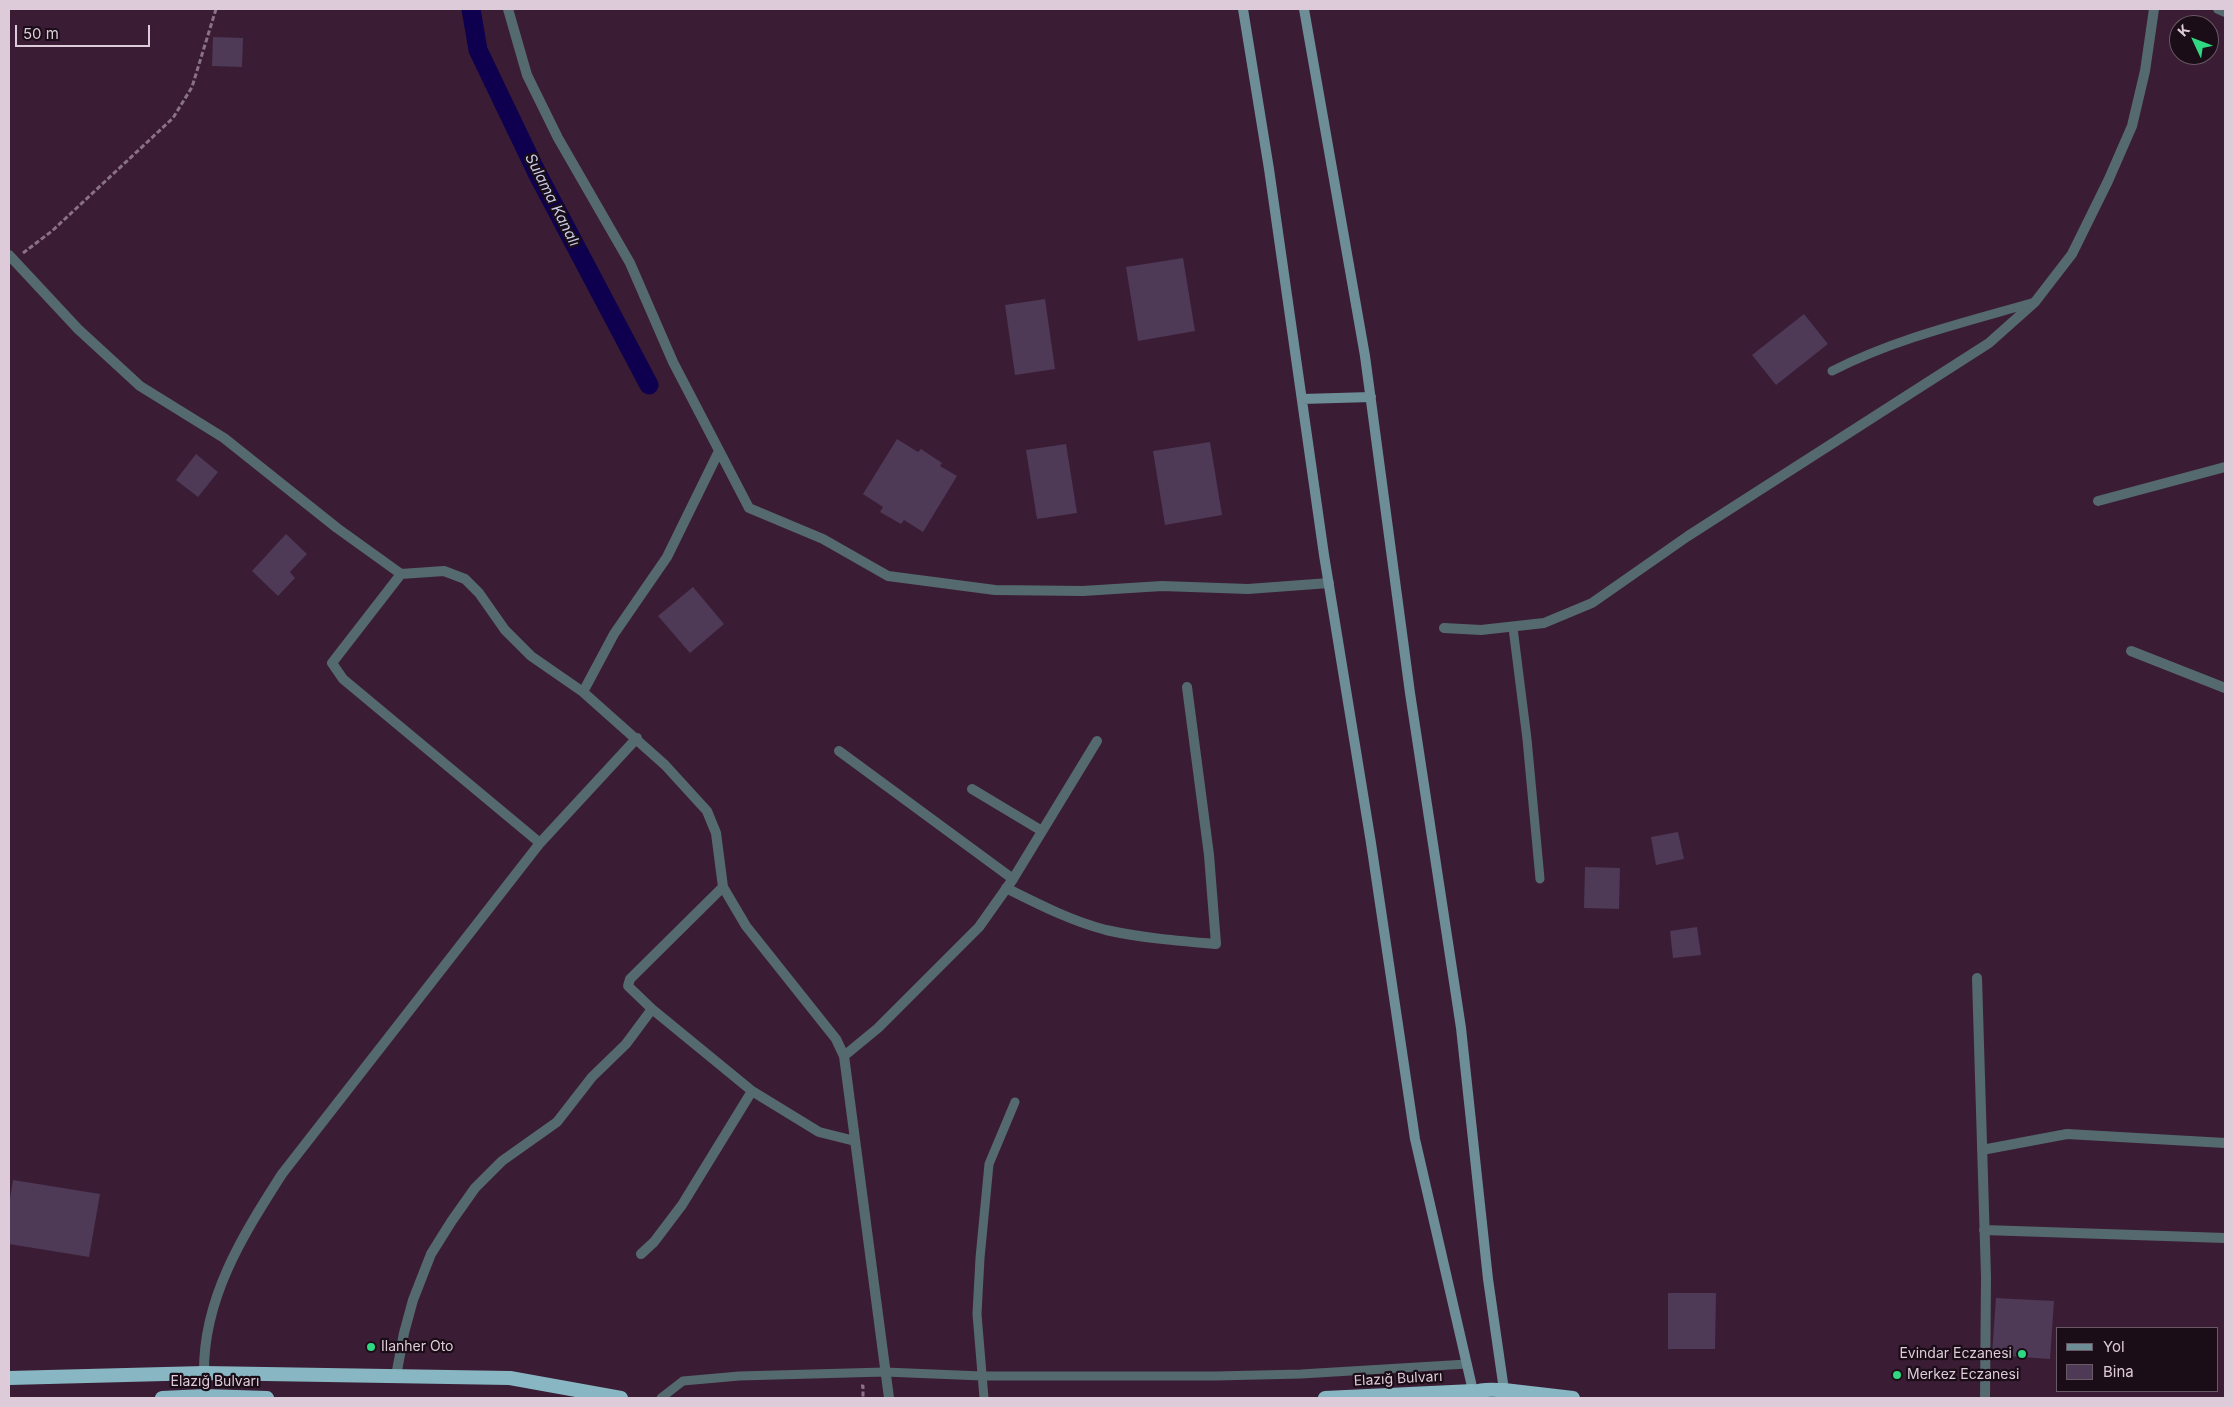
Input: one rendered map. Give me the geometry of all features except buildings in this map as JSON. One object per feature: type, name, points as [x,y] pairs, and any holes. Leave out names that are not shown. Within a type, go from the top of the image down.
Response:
[{"type":"highway","points":[[9,1378],[204,1373],[510,1378],[621,1398]]},
{"type":"highway","name":"Elazığ Bulvarı","points":[[1325,1398],[1508,1394]]},
{"type":"highway","points":[[1508,1394],[1573,1398]]},
{"type":"highway","name":"Elazığ Bulvarı","points":[[162,1398],[205,1396],[267,1398]]},
{"type":"main road","points":[[1243,9],[1269,169],[1329,583],[1371,842],[1415,1139],[1467,1364],[1468,1395]]},
{"type":"main road","points":[[1304,9],[1365,356],[1410,693],[1461,1028],[1488,1279],[1508,1394]]},
{"type":"main road","points":[[1302,400],[1371,397]]},
{"type":"street","points":[[508,9],[527,75],[558,138],[630,263],[673,362],[749,508],[823,538],[888,576],[995,590],[1083,591],[1162,586],[1248,589],[1329,583]]},
{"type":"street","points":[[1444,628],[1481,630],[1544,623],[1592,603],[1688,536],[1989,343],[2035,302],[2072,254],[2108,181],[2132,126],[2145,71],[2154,9]]},
{"type":"street","points":[[2218,9],[2225,12]]},
{"type":"street","points":[[10,261],[78,329],[140,386],[224,438],[337,528],[401,574],[444,571],[465,579],[479,592],[505,630],[530,656],[582,692],[636,738],[706,811],[716,833],[723,886],[746,926],[830,1032],[844,1056],[889,1398]]},
{"type":"street","points":[[582,692],[614,634],[667,557],[719,451]]},
{"type":"street","points":[[2098,501],[2225,467]]},
{"type":"street","points":[[401,574],[332,663],[343,679],[540,843]]},
{"type":"street","points":[[2131,650],[2225,688]]},
{"type":"street","points":[[1006,888],[1052,911],[1105,929],[1164,940],[1216,944],[1209,855],[1187,687]]},
{"type":"street","points":[[204,1373],[204,1348],[218,1291],[247,1229],[282,1174],[540,843],[636,738]]},
{"type":"street","points":[[844,1056],[878,1028],[979,927],[1013,879],[1097,741]]},
{"type":"street","points":[[839,751],[1013,879]]},
{"type":"street","points":[[972,789],[1042,831]]},
{"type":"street","points":[[723,886],[630,979],[628,986],[652,1009],[752,1091],[819,1132],[855,1141]]},
{"type":"street","points":[[1977,978],[1984,1230],[1985,1398]]},
{"type":"street","points":[[396,1376],[404,1333],[431,1254],[460,1208],[475,1188],[502,1161],[557,1122],[592,1078],[626,1044],[652,1009]]},
{"type":"street","points":[[641,1254],[654,1242],[682,1205],[752,1091]]},
{"type":"street","points":[[1982,1150],[2067,1134],[2225,1143]]},
{"type":"street","points":[[1984,1230],[2225,1238]]},
{"type":"lane","points":[[1832,372],[1861,357],[1914,336],[2035,302]]},
{"type":"lane","points":[[1512,628],[1527,738],[1540,880]]},
{"type":"lane","points":[[984,1398],[977,1314],[980,1258],[990,1164],[1015,1102]]},
{"type":"lane","points":[[661,1398],[683,1381],[739,1376],[885,1372],[982,1376],[1263,1375],[1467,1364]]},
{"type":"path","points":[[10,261],[52,231],[173,118],[192,87],[216,9]]},
{"type":"path","points":[[863,1386],[863,1398]]},
{"type":"waterway","name":"Sulama Kanalı","points":[[471,9],[478,50],[537,173],[649,385]]},
{"type":"place","name":"Ilanher Oto","points":[[371,1347]]},
{"type":"place","name":"Evindar Eczanesi","points":[[2022,1354]]},
{"type":"place","name":"Merkez Eczanesi","points":[[1897,1375]]}]
